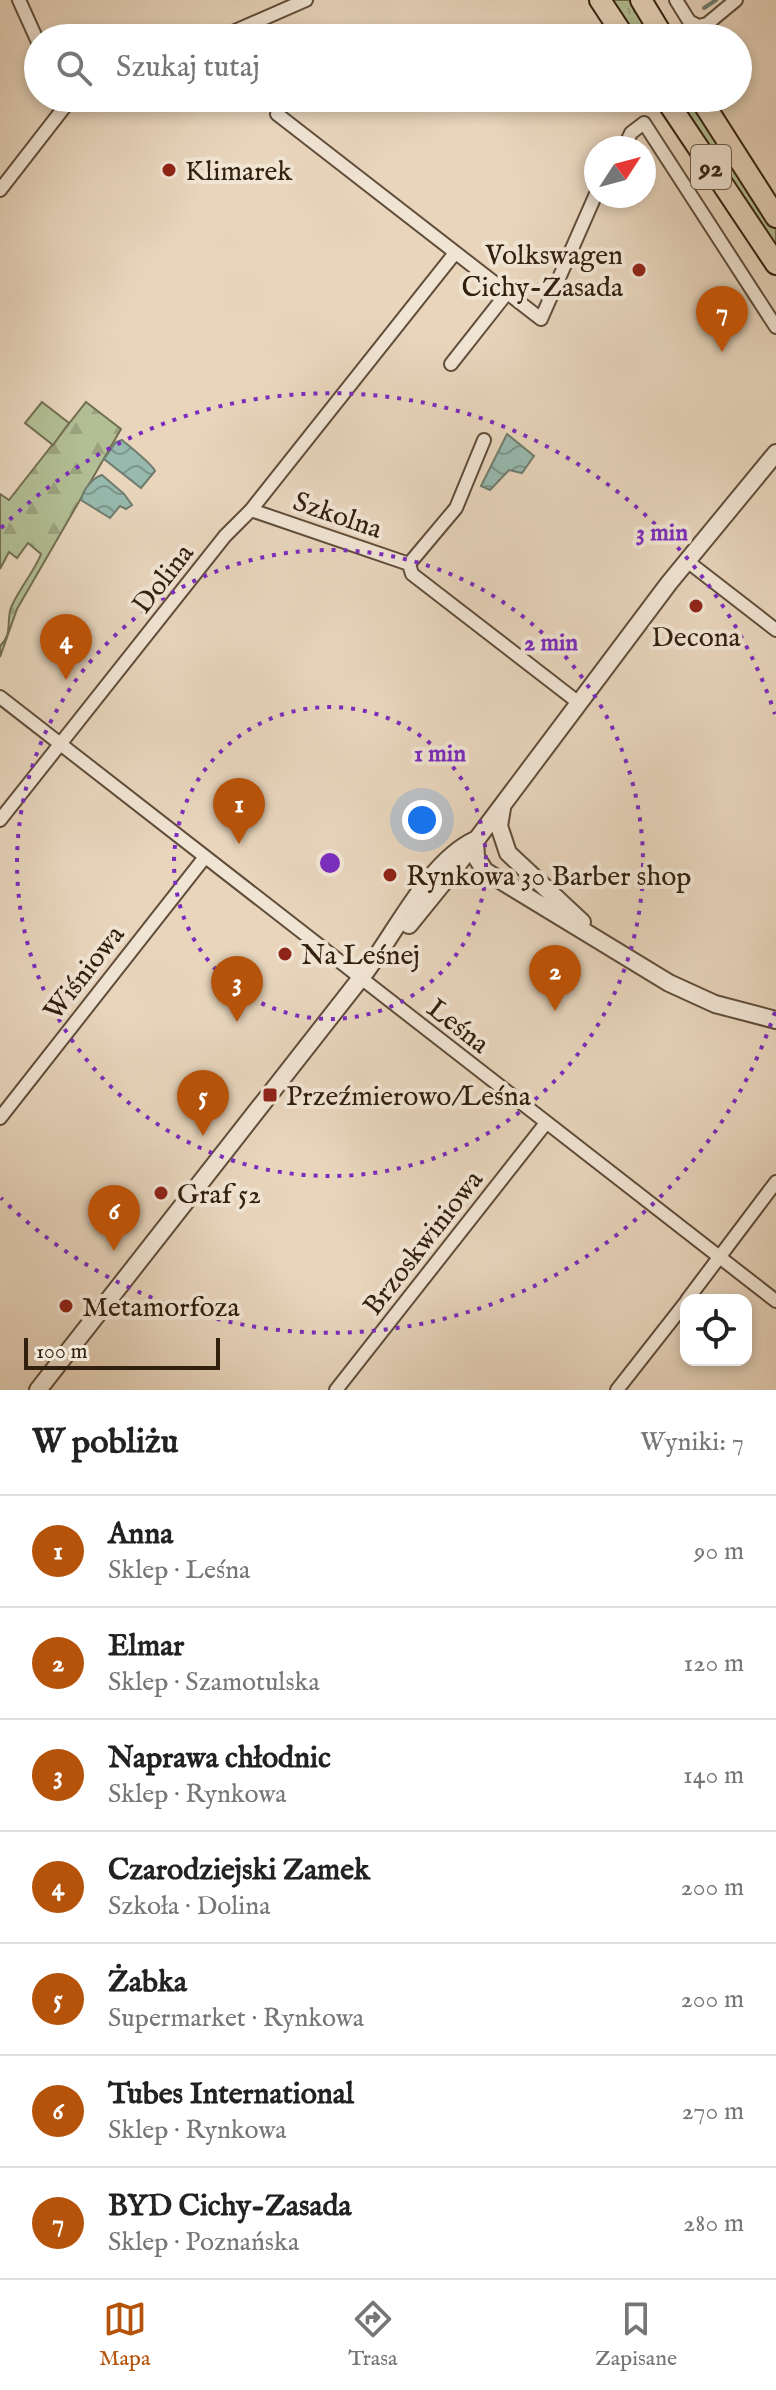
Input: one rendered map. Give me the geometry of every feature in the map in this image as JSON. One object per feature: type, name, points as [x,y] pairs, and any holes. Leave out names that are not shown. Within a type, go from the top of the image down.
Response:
[{"type":"main road","points":[[600,0],[616,24]]},
{"type":"main road","points":[[641,0],[656,24]]},
{"type":"main road","name":"92","points":[[674,112],[776,264]]},
{"type":"main road","name":"92","points":[[709,112],[776,217]]},
{"type":"street","points":[[19,0],[30,24]]},
{"type":"street","points":[[251,24],[306,0]]},
{"type":"street","points":[[676,0],[689,21],[694,24]]},
{"type":"street","points":[[707,24],[736,0]]},
{"type":"street","points":[[0,190],[58,112]]},
{"type":"street","points":[[277,114],[541,319],[590,208]]},
{"type":"street","points":[[630,136],[644,123],[652,136]]},
{"type":"street","points":[[656,142],[776,327]]},
{"type":"street","name":"Dolina","points":[[0,820],[455,253]]},
{"type":"street","points":[[451,364],[507,293]]},
{"type":"street","points":[[484,440],[456,508],[409,564],[412,574],[579,703]]},
{"type":"street","points":[[372,963],[429,902],[687,561],[776,453]]},
{"type":"street","name":"Szkolna","points":[[251,510],[409,564]]},
{"type":"street","points":[[687,561],[776,630]]},
{"type":"street","name":"Leśna","points":[[0,697],[776,1301]]},
{"type":"street","points":[[505,801],[499,826],[504,846],[515,861]]},
{"type":"street","points":[[475,840],[475,854],[485,871],[655,976],[692,995],[776,1020]]},
{"type":"street","points":[[38,1390],[360,979],[447,858],[461,846],[475,840],[515,861],[600,940]]},
{"type":"street","name":"Wiśniowa","points":[[0,1118],[205,857]]},
{"type":"street","points":[[429,902],[454,881],[485,871]]},
{"type":"street","name":"Brzoskwiniowa","points":[[336,1390],[546,1123]]},
{"type":"street","points":[[692,1294],[715,1264],[718,1255],[776,1182]]},
{"type":"street","points":[[617,1390],[680,1310]]},
{"type":"green space","points":[[608,0],[634,0],[647,24],[624,24]]},
{"type":"green space","points":[[682,112],[701,112],[776,229],[776,251]]},
{"type":"green space","points":[[42,402],[69,423],[53,445],[25,423]]},
{"type":"green space","points":[[86,402],[121,429],[17,609],[0,657],[0,646],[8,633],[12,605],[41,554],[28,543],[17,558],[9,552],[0,569],[0,494],[9,500]]},
{"type":"water","points":[[507,434],[534,456],[522,473],[509,470],[490,490],[481,486]]},
{"type":"water","points":[[122,440],[155,471],[141,488],[104,459],[116,442]]},
{"type":"water","points":[[102,475],[132,505],[126,509],[120,506],[110,518],[81,500],[88,485]]},
{"type":"waterway","points":[[704,8],[716,0]]},
{"type":"place","name":"Klimarek","points":[[169,170]]},
{"type":"place","name":"Volkswagen Cichy-Zasada","points":[[639,270]]},
{"type":"place","name":"BYD Cichy-Zasada","points":[[722,352]]},
{"type":"place","name":"Decona","points":[[696,606]]},
{"type":"place","name":"Czarodziejski Zamek","points":[[66,680]]},
{"type":"place","name":"Anna","points":[[239,844]]},
{"type":"place","name":"Rynkowa 30 Barber shop","points":[[390,875]]},
{"type":"place","name":"Na Leśnej","points":[[285,954]]},
{"type":"place","name":"Elmar","points":[[555,1011]]},
{"type":"place","name":"Naprawa chłodnic","points":[[237,1022]]},
{"type":"place","name":"Przeźmierowo/Leśna","points":[[270,1095]]},
{"type":"place","name":"Żabka","points":[[203,1136]]},
{"type":"place","name":"Graf 52","points":[[161,1193]]},
{"type":"place","name":"Tubes International","points":[[114,1251]]},
{"type":"place","name":"Metamorfoza","points":[[66,1306]]}]
